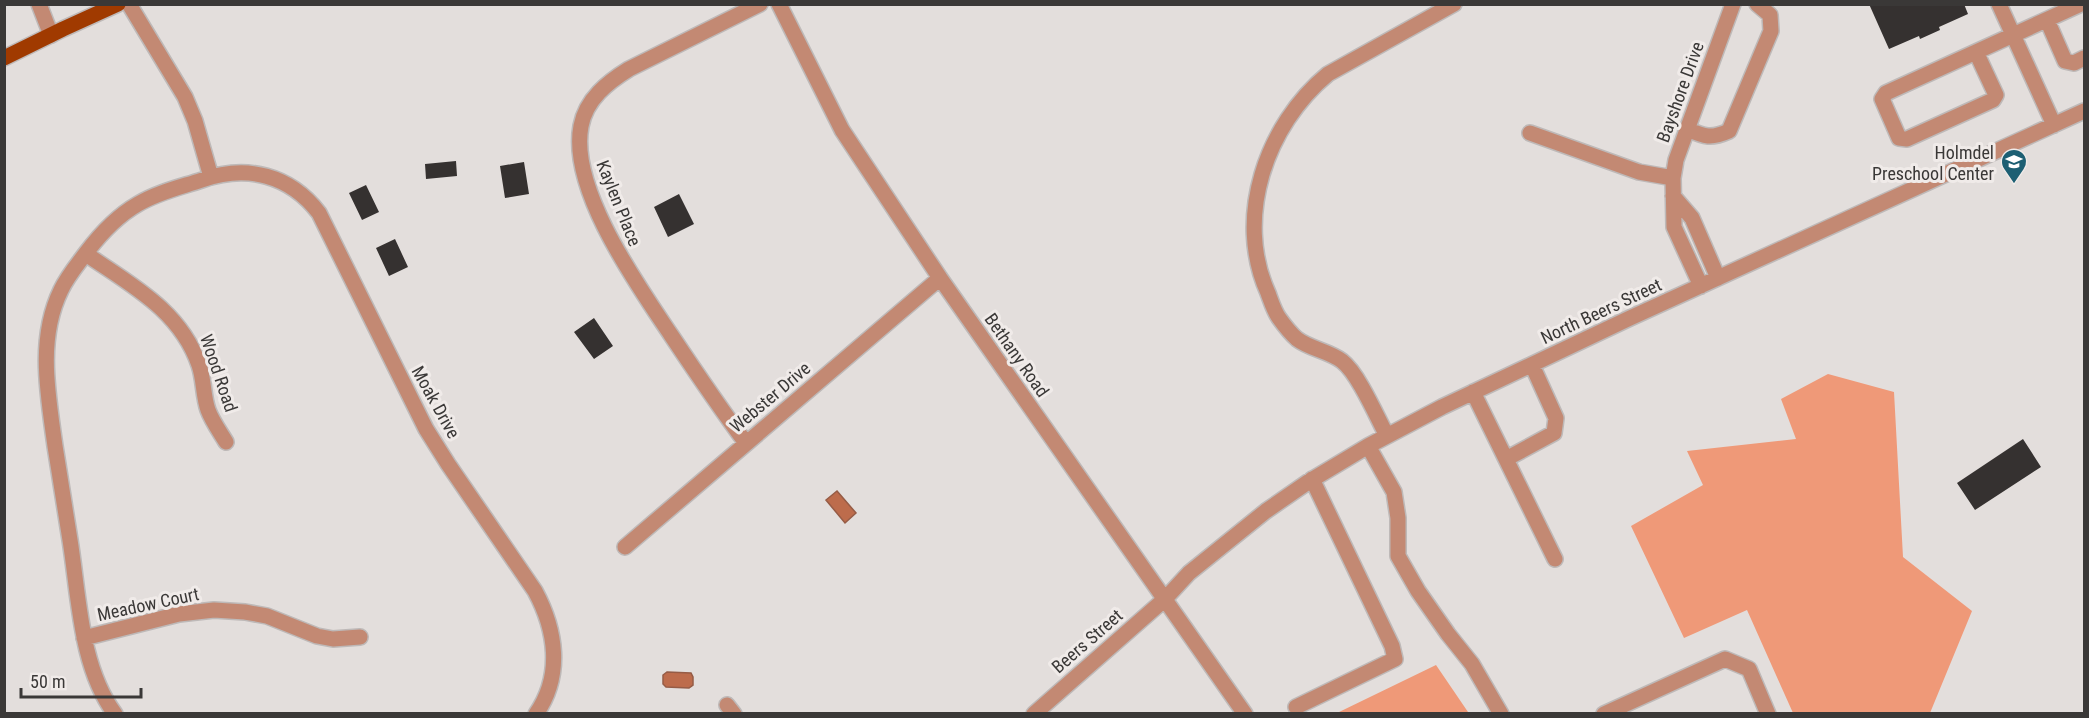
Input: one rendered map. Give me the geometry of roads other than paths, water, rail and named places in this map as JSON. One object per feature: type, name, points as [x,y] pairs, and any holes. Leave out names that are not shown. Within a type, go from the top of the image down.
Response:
[{"type":"main road","points":[[4,58],[118,4]]},
{"type":"street","points":[[39,4],[51,35]]},
{"type":"street","points":[[129,4],[185,97],[195,121],[211,177]]},
{"type":"street","name":"Kaylen Place","points":[[746,443],[717,404],[618,253],[589,190],[579,149],[584,116],[597,95],[612,80],[629,69],[760,4]]},
{"type":"street","name":"Bethany Road","points":[[779,4],[842,130],[940,278],[1245,714]]},
{"type":"street","points":[[1387,436],[1351,370],[1335,357],[1298,339],[1278,316],[1258,268],[1254,221],[1263,170],[1271,150],[1298,104],[1309,91],[1328,74],[1454,4]]},
{"type":"street","name":"Bayshore Drive","points":[[1701,286],[1674,227],[1673,178],[1676,160],[1733,4]]},
{"type":"street","points":[[1687,129],[1702,136],[1715,137],[1729,132],[1771,31],[1770,15],[1758,4]]},
{"type":"street","points":[[1999,4],[2054,125]]},
{"type":"street","points":[[1976,52],[1996,94],[1993,100],[1907,139],[1899,138],[1882,99],[1883,96],[1976,52],[2081,4]]},
{"type":"street","points":[[2047,20],[2065,61],[2074,63],[2085,58]]},
{"type":"street","name":"North Beers Street","points":[[1166,598],[1189,573],[1266,511],[1312,479],[1368,446],[1473,392],[2085,111]]},
{"type":"street","points":[[1530,133],[1639,172],[1673,178]]},
{"type":"street","name":"Moak Drive","points":[[115,714],[98,685],[84,638],[47,394],[46,365],[49,331],[60,291],[86,254],[115,220],[139,203],[211,177],[247,172],[274,178],[298,191],[319,213],[426,429],[545,609],[551,626],[553,670],[547,692],[536,714]]},
{"type":"street","points":[[1673,196],[1692,218],[1718,278]]},
{"type":"street","name":"Wood Road","points":[[86,254],[157,304],[171,316],[185,334],[200,366],[208,411],[226,442]]},
{"type":"street","name":"Webster Drive","points":[[625,547],[940,278]]},
{"type":"street","points":[[1506,459],[1554,433],[1556,418],[1532,365]]},
{"type":"street","points":[[1473,392],[1555,559]]},
{"type":"street","points":[[1368,446],[1394,492],[1398,518],[1398,555],[1418,591],[1472,664],[1501,714]]},
{"type":"street","points":[[1296,707],[1395,659],[1392,646],[1312,479]]},
{"type":"street","name":"Beers Street","points":[[1034,714],[1166,598]]},
{"type":"street","name":"Meadow Court","points":[[84,638],[179,614],[214,610],[267,616],[317,636],[333,639],[360,637]]},
{"type":"street","points":[[1604,714],[1725,659],[1749,669],[1768,714]]},
{"type":"place","name":"Holmdel Preschool Center","points":[[2014,185]]}]
